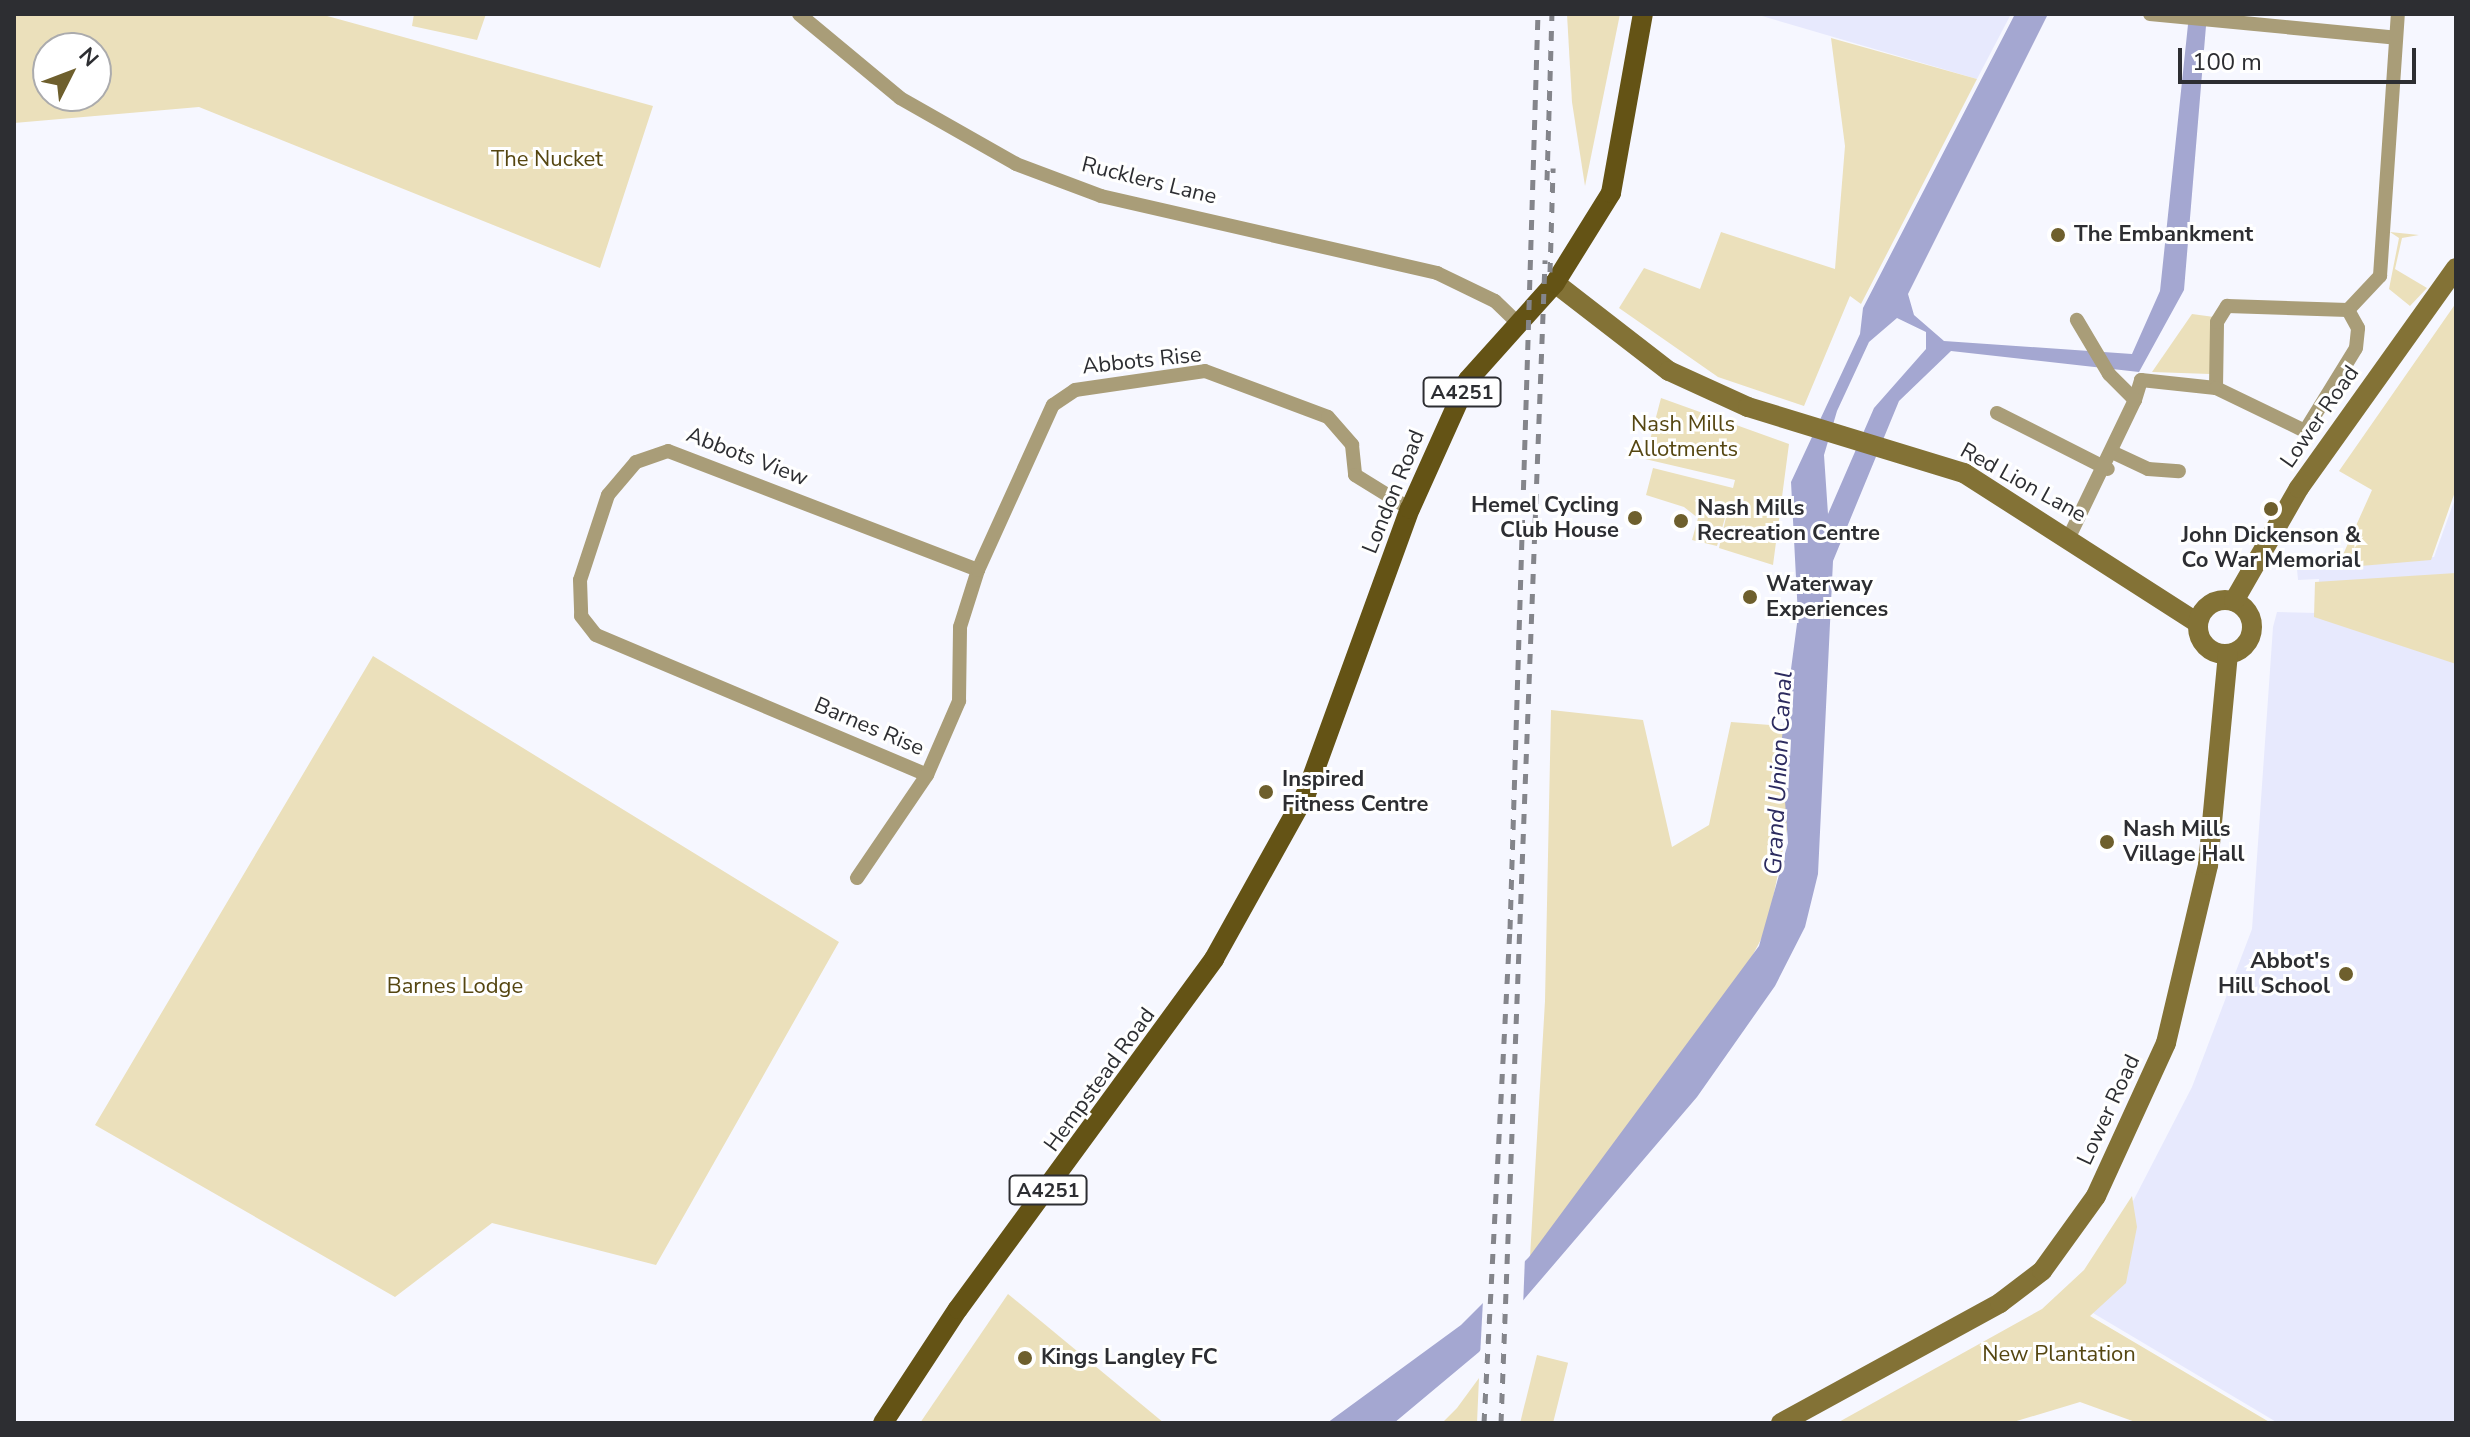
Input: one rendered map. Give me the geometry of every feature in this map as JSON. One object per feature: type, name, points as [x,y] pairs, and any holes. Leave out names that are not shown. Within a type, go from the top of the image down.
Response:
[{"type":"main road","name":"London Road","points":[[1214,959],[1306,794],[1410,509],[1468,380],[1555,283],[1611,193],[1643,14]]},
{"type":"main road","name":"Hempstead Road","points":[[883,1423],[958,1309],[1214,959]]},
{"type":"street","name":"Rucklers Lane","points":[[799,14],[900,98],[1016,164],[1101,196],[1437,273],[1495,301],[1518,323]]},
{"type":"street","points":[[2150,14],[2181,20],[2391,37]]},
{"type":"street","points":[[2216,388],[2217,322],[2227,306],[2348,310],[2380,276],[2394,132],[2391,37],[2398,14]]},
{"type":"street","name":"Lower Road","points":[[2234,601],[2299,488],[2456,268]]},
{"type":"street","name":"Red Lion Lane","points":[[1555,283],[1669,371],[1805,425],[1964,473],[2070,535],[2198,623]]},
{"type":"street","points":[[2070,535],[2108,469],[2141,380],[2216,388],[2305,431],[2356,348],[2358,328],[2348,310]]},
{"type":"street","points":[[2077,320],[2090,347],[2109,374],[2135,400]]},
{"type":"street","name":"Abbots Rise","points":[[978,570],[1053,405],[1075,390],[1190,373],[1205,371],[1328,417],[1352,445],[1355,475],[1410,509]]},
{"type":"street","points":[[1997,413],[2108,469]]},
{"type":"street","name":"Abbots View","points":[[596,635],[581,616],[580,592],[592,530],[636,462],[668,451],[978,570]]},
{"type":"street","points":[[2114,453],[2148,469],[2179,471]]},
{"type":"street","name":"Barnes Rise","points":[[596,635],[927,775],[959,701],[960,627],[978,570]]},
{"type":"street","points":[[2234,601],[2249,612],[2253,630],[2247,644],[2228,654],[2209,648],[2198,623],[2212,603],[2234,601]]},
{"type":"street","name":"Lower Road","points":[[1781,1423],[2000,1303],[2042,1271],[2096,1196],[2166,1043],[2208,865],[2228,654]]},
{"type":"street","points":[[857,878],[927,775]]},
{"type":"shaded area","points":[[1755,14],[2011,14],[1977,79]]},
{"type":"shaded area","name":"Abbot's Hill School","points":[[2456,496],[2456,1423],[2278,1423],[2093,1313],[2054,1298],[2077,1283],[2130,1207],[2192,1087],[2252,929],[2273,627],[2277,612],[2317,613],[2319,579],[2298,580],[2297,569],[2434,557]]},
{"type":"green space","name":"The Nucket","points":[[14,14],[320,14],[653,106],[600,268],[199,107],[14,123]]},
{"type":"green space","points":[[414,14],[486,14],[477,40],[412,26]]},
{"type":"green space","points":[[1567,14],[1620,14],[1585,186],[1572,102]]},
{"type":"green space","points":[[1831,38],[1977,79],[1861,304],[1850,296],[1804,406],[1718,377],[1619,308],[1644,268],[1700,289],[1721,232],[1835,269],[1845,146]]},
{"type":"green space","points":[[2390,232],[2419,235],[2402,238],[2395,269],[2427,288],[2410,306],[2389,289],[2399,238]]},
{"type":"green space","points":[[2456,303],[2456,489],[2431,560],[2337,568],[2372,490],[2339,471]]},
{"type":"green space","points":[[2192,314],[2214,317],[2210,374],[2152,372]]},
{"type":"green space","name":"Nash Mills Allotments","points":[[1661,398],[1789,444],[1773,565],[1719,548],[1730,500],[1717,546],[1692,540],[1698,518],[1684,507],[1646,495],[1653,468],[1733,488],[1735,480],[1645,459]]},
{"type":"green space","points":[[2456,573],[2456,664],[2314,617],[2315,582]]},
{"type":"green space","name":"Barnes Lodge","points":[[373,656],[839,942],[656,1265],[492,1223],[395,1297],[95,1125]]},
{"type":"green space","points":[[1551,710],[1643,720],[1672,847],[1709,825],[1731,722],[1784,726],[1789,819],[1767,928],[1748,964],[1530,1257],[1545,1001]]},
{"type":"green space","name":"New Plantation","points":[[2132,1196],[2137,1227],[2126,1283],[2090,1316],[2271,1423],[2138,1423],[2080,1402],[2010,1423],[1837,1423],[2042,1309],[2084,1270]]},
{"type":"green space","name":"Kings Langley FC","points":[[1008,1294],[1164,1423],[920,1423]]},
{"type":"green space","points":[[1537,1355],[1568,1363],[1553,1423],[1521,1421]]},
{"type":"green space","points":[[1479,1378],[1477,1423],[1442,1423],[1457,1408]]},
{"type":"water","points":[[2015,14],[2048,14],[1908,294],[1914,315],[1944,341],[2132,354],[2160,291],[2189,15],[2207,14],[2184,290],[2139,372],[1951,351],[1899,401],[1833,561],[1818,874],[1805,927],[1775,986],[1697,1097],[1479,1352],[1394,1423],[1327,1423],[1461,1325],[1529,1257],[1759,946],[1788,843],[1781,745],[1798,616],[1791,482],[1860,334],[1863,308]],"holes":[[[1897,318],[1926,332],[1926,349],[1874,408],[1828,514],[1824,455],[1837,411],[1869,342]]]},
{"type":"pier","points":[[1525,1256],[1523,1308],[1480,1357],[1483,1300]]},
{"type":"railway","points":[[1484,1423],[1510,929],[1538,14]]},
{"type":"railway","points":[[1547,180],[1552,14]]},
{"type":"railway","points":[[1550,272],[1553,168]]},
{"type":"railway","points":[[1501,1423],[1545,260]]},
{"type":"place","name":"The Embankment","points":[[2058,235]]},
{"type":"place","name":"John Dickenson & Co War Memorial","points":[[2271,509]]},
{"type":"place","name":"Hemel Cycling Club House","points":[[1635,518]]},
{"type":"place","name":"Nash Mills Recreation Centre","points":[[1681,521]]},
{"type":"place","name":"Waterway Experiences","points":[[1750,597]]},
{"type":"place","name":"Inspired Fitness Centre","points":[[1266,792]]},
{"type":"place","name":"Nash Mills Village Hall","points":[[2107,842]]},
{"type":"place","name":"Abbot's Hill School","points":[[2346,974]]},
{"type":"place","name":"Kings Langley FC","points":[[1025,1358]]},
{"type":"water label","name":"Grand Union Canal","points":[[1779,773]]}]
